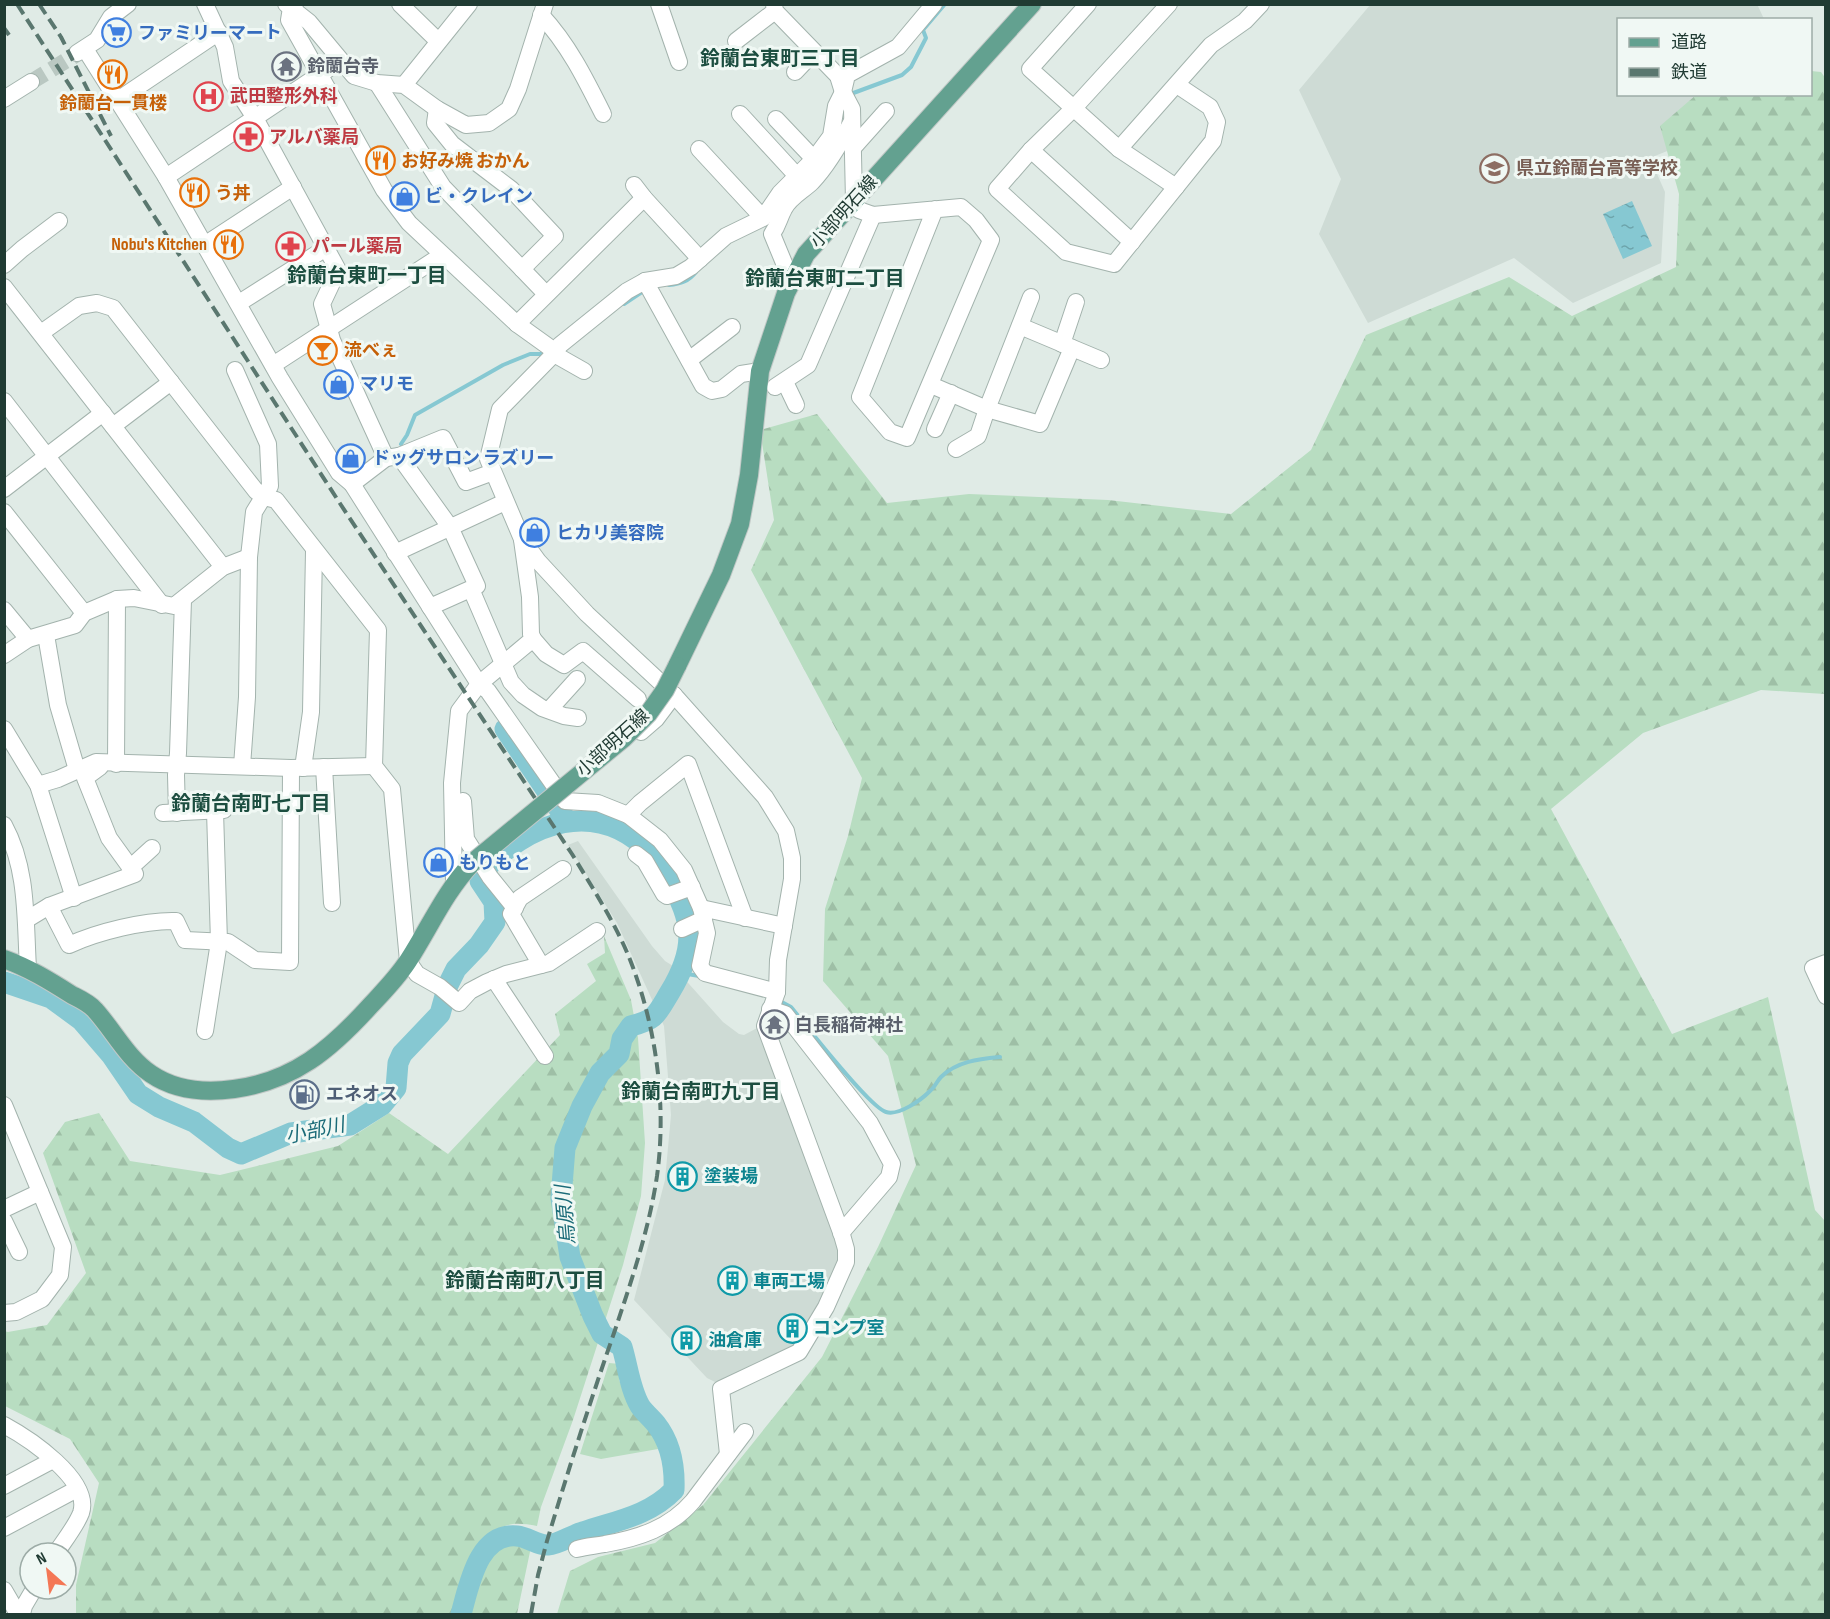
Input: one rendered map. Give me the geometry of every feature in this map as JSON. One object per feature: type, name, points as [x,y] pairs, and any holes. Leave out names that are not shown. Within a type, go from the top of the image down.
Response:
[{"type":"main road","name":"小部明石線","points":[[4,959],[28,968],[93,1008],[135,1061],[153,1076],[179,1088],[214,1091],[257,1085],[296,1069],[318,1056],[348,1030],[408,961],[454,882],[480,869],[624,738],[648,714],[665,690],[721,575],[740,524],[749,475],[760,371],[786,293],[806,254],[1032,4]]},
{"type":"street","points":[[128,4],[111,17],[98,40],[81,51],[118,100],[166,177],[273,364],[339,473],[352,484],[479,684],[488,691],[562,798],[565,801],[597,803],[628,815],[660,840],[684,870],[689,888],[702,916],[706,933],[700,966],[705,973],[777,992]]},
{"type":"street","points":[[205,4],[225,47],[231,81],[255,118],[338,270],[322,304],[329,330],[364,414],[392,457],[450,527],[477,586],[430,607]]},
{"type":"street","points":[[400,4],[438,41]]},
{"type":"street","points":[[404,85],[469,4]]},
{"type":"street","points":[[659,4],[679,62]]},
{"type":"street","points":[[638,699],[583,651],[564,665],[546,654],[533,639],[522,539],[488,459],[500,409],[560,345],[627,291],[645,281],[676,276],[726,236],[763,218],[780,193],[814,159],[831,136],[836,106],[843,92],[847,75],[898,47],[934,4]]},
{"type":"street","points":[[1088,4],[1030,69],[1119,149],[1176,187]]},
{"type":"street","points":[[1169,4],[997,189],[1066,252],[1114,264],[1213,141],[1217,122],[1210,107],[1177,85]]},
{"type":"street","points":[[1119,149],[1211,45],[1245,21],[1261,4]]},
{"type":"street","points":[[291,6],[309,22],[354,76],[377,83],[404,85],[437,110],[466,125],[489,123],[509,109],[518,89],[543,10]]},
{"type":"street","points":[[291,6],[289,20],[384,190],[409,223],[517,324],[549,347],[554,354],[584,371]]},
{"type":"street","points":[[736,41],[775,8],[838,76],[852,115],[854,201],[859,210],[873,215],[935,209],[960,207],[976,220],[991,240],[907,438],[890,432],[860,397],[935,209]]},
{"type":"street","points":[[543,10],[576,61],[603,114]]},
{"type":"street","points":[[118,100],[219,32]]},
{"type":"street","points":[[795,72],[814,52]]},
{"type":"street","points":[[166,177],[341,61]]},
{"type":"street","points":[[4,99],[31,82]]},
{"type":"street","points":[[377,83],[443,187],[546,294]]},
{"type":"street","points":[[437,110],[435,123],[452,144],[511,189],[555,236],[522,269]]},
{"type":"street","points":[[853,148],[886,111]]},
{"type":"street","points":[[740,114],[797,176]]},
{"type":"street","points":[[784,263],[772,234],[780,223],[784,208],[811,184],[832,158],[852,115]]},
{"type":"street","points":[[776,119],[814,159]]},
{"type":"street","points":[[699,149],[763,218]]},
{"type":"street","points":[[1031,150],[1132,242]]},
{"type":"street","points":[[206,244],[293,187]]},
{"type":"street","points":[[517,324],[639,192],[700,259]]},
{"type":"street","points":[[796,405],[780,385],[808,365],[873,215]]},
{"type":"street","points":[[4,265],[59,221]]},
{"type":"street","points":[[239,303],[326,248]]},
{"type":"street","points":[[273,364],[442,255]]},
{"type":"street","points":[[645,281],[703,386],[712,391],[722,389],[741,374],[760,371]]},
{"type":"street","points":[[4,287],[223,567]]},
{"type":"street","points":[[956,449],[978,436],[1031,297]]},
{"type":"street","points":[[931,385],[987,409],[1040,424],[1067,346],[1076,302]]},
{"type":"street","points":[[41,333],[79,306],[97,303],[113,308],[256,491],[264,497],[276,500],[378,630],[374,766],[392,789],[408,961],[417,974],[440,987],[459,1003],[470,991],[494,979],[549,963],[597,931]]},
{"type":"street","points":[[1020,326],[1101,360]]},
{"type":"street","points":[[689,360],[732,327]]},
{"type":"street","points":[[235,370],[268,444],[270,486],[254,512],[249,557],[247,697],[242,766]]},
{"type":"street","points":[[4,489],[47,456],[171,382]]},
{"type":"street","points":[[935,429],[951,393]]},
{"type":"street","points":[[4,401],[162,605]]},
{"type":"street","points":[[352,484],[392,457],[444,438],[466,482],[493,472]]},
{"type":"street","points":[[395,553],[505,501]]},
{"type":"street","points":[[4,512],[84,613]]},
{"type":"street","points":[[522,539],[587,614],[674,695],[765,797],[786,831],[792,858],[792,879],[778,960],[777,992],[765,1026],[841,1233],[846,1249],[846,1262],[826,1307],[799,1352],[721,1389],[728,1454]]},
{"type":"street","points":[[49,906],[69,945],[90,936],[162,921],[176,921],[185,940],[228,942],[255,960],[290,962],[297,768],[311,712],[315,551]]},
{"type":"street","points":[[4,655],[28,639],[75,625],[84,613],[117,599],[134,598],[174,606],[223,567],[249,557]]},
{"type":"street","points":[[471,589],[511,682],[523,695],[549,710],[578,718]]},
{"type":"street","points":[[110,764],[117,599]]},
{"type":"street","points":[[183,600],[177,764],[170,813],[220,811],[219,942],[205,1031]]},
{"type":"street","points":[[4,610],[28,639]]},
{"type":"street","points":[[46,635],[58,705],[77,770]]},
{"type":"street","points":[[454,882],[452,783],[459,711],[479,684],[533,639]]},
{"type":"street","points":[[549,710],[577,679]]},
{"type":"street","points":[[562,798],[628,745],[656,719],[674,695]]},
{"type":"street","points":[[4,729],[38,785],[74,898]]},
{"type":"street","points":[[38,785],[96,762],[297,768],[374,766]]},
{"type":"street","points":[[26,920],[49,906],[135,874],[109,838],[85,778],[110,764]]},
{"type":"street","points":[[628,815],[688,764],[746,918]]},
{"type":"street","points":[[453,766],[462,785],[466,838],[480,869],[515,908]]},
{"type":"street","points":[[324,767],[332,903]]},
{"type":"street","points":[[4,825],[13,840],[22,871],[28,968]]},
{"type":"street","points":[[130,868],[152,848]]},
{"type":"street","points":[[636,854],[645,861],[667,896],[689,888]]},
{"type":"street","points":[[4,864],[22,871]]},
{"type":"street","points":[[408,961],[424,947],[457,894],[480,869]]},
{"type":"street","points":[[541,965],[511,914],[520,898],[562,869]]},
{"type":"street","points":[[682,929],[702,916],[746,918],[784,926]]},
{"type":"street","points":[[1820,965],[1826,996]]},
{"type":"street","points":[[494,979],[545,1056]]},
{"type":"street","points":[[770,1009],[785,1014],[870,1123],[892,1164],[889,1177],[841,1233]]},
{"type":"street","points":[[4,1105],[63,1247],[60,1275],[42,1299],[16,1312],[4,1313]]},
{"type":"street","points":[[4,1209],[40,1192]]},
{"type":"street","points":[[4,1221],[19,1252]]},
{"type":"street","points":[[4,1425],[21,1434],[73,1480],[82,1499],[81,1512],[63,1541]]},
{"type":"street","points":[[577,1549],[639,1536],[668,1523],[689,1506],[745,1432]]},
{"type":"street","points":[[4,1443],[21,1434]]},
{"type":"street","points":[[4,1486],[53,1460]]},
{"type":"street","points":[[4,1528],[77,1488]]},
{"type":"street","points":[[4,1590],[20,1614]]},
{"type":"shaded area","name":"県立鈴蘭台高等学校","points":[[1757,4],[1764,18],[1617,18],[1617,96],[1771,96],[1758,114],[1650,158],[1665,192],[1661,263],[1573,303],[1514,258],[1368,323],[1319,234],[1341,179],[1299,90],[1370,5]]},
{"type":"shaded area","points":[[578,841],[652,946],[723,1022],[744,1035],[759,1027],[822,1196],[841,1261],[794,1349],[717,1383],[707,1378],[634,1300],[665,1180],[671,1115],[664,1026],[617,923],[568,845]]},
{"type":"green space","points":[[1812,71],[1821,72],[1826,79],[1825,694],[1761,690],[1643,733],[1551,809],[1672,1034],[1768,997],[1815,1210],[1825,1221],[1825,1614],[557,1614],[570,1571],[598,1557],[655,1543],[703,1505],[822,1357],[878,1247],[916,1165],[888,1056],[823,981],[825,909],[848,836],[862,778],[751,570],[774,520],[760,430],[817,414],[887,503],[969,494],[1108,500],[1231,514],[1311,450],[1366,335],[1509,277],[1572,316],[1676,267],[1679,194],[1660,126],[1695,96],[1812,96]]},
{"type":"green space","points":[[604,936],[631,1000],[638,1038],[645,1143],[641,1196],[623,1265],[573,1420],[541,1507],[537,1526],[512,1524],[500,1528],[484,1546],[493,1548],[516,1544],[531,1547],[517,1614],[76,1614],[78,1576],[99,1483],[70,1439],[5,1406],[4,1331],[47,1325],[86,1273],[43,1153],[65,1122],[99,1113],[130,1161],[220,1175],[338,1146],[389,1113],[448,1154],[560,1035],[555,1014],[596,981],[587,964],[605,953]]},
{"type":"green space","points":[[609,1363],[620,1364],[619,1380],[631,1405],[655,1430],[658,1449],[601,1459],[580,1454]]},
{"type":"water","points":[[1632,201],[1652,246],[1623,259],[1603,214]]},
{"type":"waterway","points":[[848,95],[902,75],[911,67],[926,38],[923,30],[945,4]]},
{"type":"waterway","points":[[669,285],[684,282],[696,272]]},
{"type":"waterway","points":[[624,304],[645,290]]},
{"type":"waterway","points":[[401,444],[415,415],[503,365],[530,354],[546,354]]},
{"type":"waterway","points":[[505,729],[567,821]]},
{"type":"waterway","name":"烏原川","points":[[4,982],[51,998],[81,1020],[112,1056],[138,1094],[159,1107],[194,1122],[228,1148],[241,1154],[291,1133],[350,1125],[382,1105],[396,1088],[398,1063],[402,1054],[440,1014],[448,985],[456,969],[479,945],[495,922],[494,902],[480,881],[480,875],[499,856],[519,841],[541,829],[564,823],[586,821],[609,826],[632,837],[657,860],[683,908],[689,935],[688,949],[678,977],[658,1011],[646,1021],[631,1026],[622,1039],[619,1054],[600,1073],[582,1106],[565,1148],[561,1198],[570,1257],[602,1334],[622,1347],[631,1385],[637,1399],[661,1431],[669,1447],[674,1472],[674,1490],[643,1512],[552,1544],[540,1544],[517,1536],[504,1537],[493,1543],[477,1563],[461,1614]]},
{"type":"waterway","points":[[682,973],[699,976]]},
{"type":"waterway","points":[[778,1000],[791,1007],[852,1081],[886,1112],[897,1112],[916,1103],[954,1067],[976,1060],[1000,1057]]},
{"type":"tunnel","points":[[31,82],[77,54]]},
{"type":"railway","points":[[17,4],[341,505],[572,854],[617,930],[638,983],[652,1037],[660,1093],[661,1121],[657,1176],[639,1256],[547,1541],[531,1614]]},
{"type":"railway","points":[[39,4],[61,37],[111,136]]},
{"type":"railway","points":[[4,28],[9,35]]},
{"type":"place","name":"ファミリーマート","points":[[117,33]]},
{"type":"place","name":"鈴蘭台寺","points":[[286,66]]},
{"type":"place","name":"鈴蘭台一貫楼","points":[[113,74]]},
{"type":"place","name":"武田整形外科","points":[[209,96]]},
{"type":"place","name":"アルバ薬局","points":[[248,137]]},
{"type":"place","name":"お好み焼 おかん","points":[[380,161]]},
{"type":"place","name":"県立鈴蘭台高等学校","points":[[1495,168]]},
{"type":"place","name":"う丼","points":[[194,193]]},
{"type":"place","name":"ビ・クレイン","points":[[404,196]]},
{"type":"place","name":"Nobu's Kitchen","points":[[228,244]]},
{"type":"place","name":"パール薬局","points":[[291,246]]},
{"type":"place","name":"流べぇ","points":[[323,350]]},
{"type":"place","name":"マリモ","points":[[339,384]]},
{"type":"place","name":"ドッグサロン ラズリー","points":[[351,458]]},
{"type":"place","name":"ヒカリ美容院","points":[[535,533]]},
{"type":"place","name":"もりもと","points":[[438,863]]},
{"type":"place","name":"白長稲荷神社","points":[[774,1025]]},
{"type":"place","name":"エネオス","points":[[305,1094]]},
{"type":"place","name":"塗装場","points":[[683,1176]]},
{"type":"place","name":"車両工場","points":[[732,1281]]},
{"type":"place","name":"コンプ室","points":[[792,1328]]},
{"type":"place","name":"油倉庫","points":[[687,1340]]},
{"type":"district","name":"鈴蘭台東町三丁目","points":[[780,59]]},
{"type":"district","name":"鈴蘭台東町一丁目","points":[[367,276]]},
{"type":"district","name":"鈴蘭台東町二丁目","points":[[825,279]]},
{"type":"district","name":"鈴蘭台南町七丁目","points":[[251,804]]},
{"type":"district","name":"鈴蘭台南町九丁目","points":[[701,1092]]},
{"type":"district","name":"鈴蘭台南町八丁目","points":[[525,1281]]},
{"type":"water label","name":"小部川","points":[[315,1131]]}]
